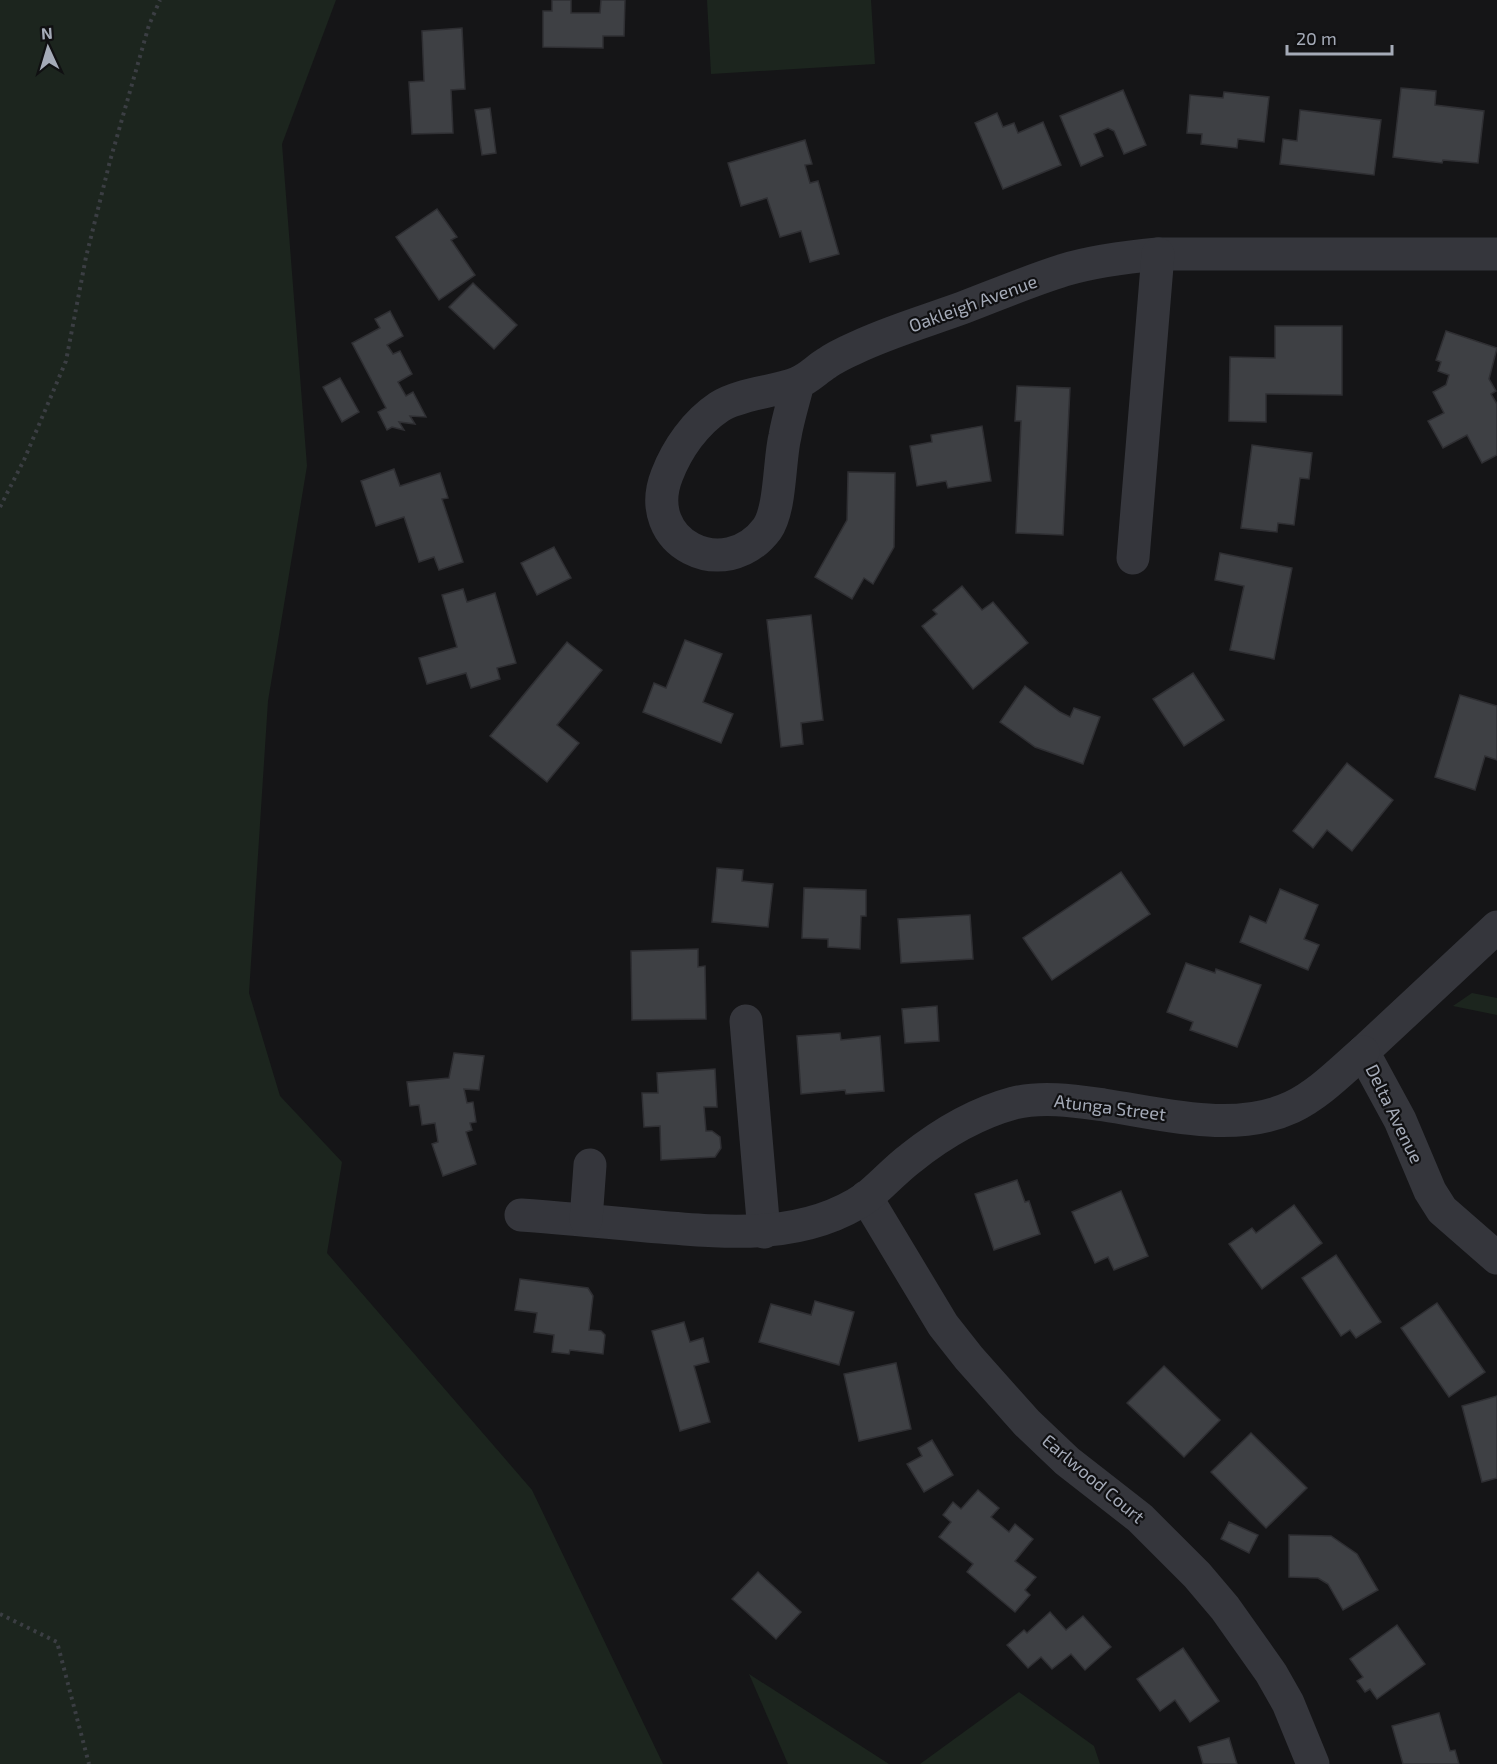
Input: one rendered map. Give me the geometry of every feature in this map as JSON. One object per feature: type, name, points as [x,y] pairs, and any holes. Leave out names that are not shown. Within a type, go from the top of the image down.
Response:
[{"type":"street","name":"Oakleigh Avenue","points":[[798,383],[784,437],[775,508],[769,527],[756,541],[738,551],[718,556],[698,553],[682,544],[670,531],[663,514],[661,497],[664,482],[680,448],[699,425],[720,406],[798,383],[829,361],[866,343],[1065,270],[1120,257],[1158,254],[1497,254]]},
{"type":"street","points":[[1133,558],[1158,254]]},
{"type":"street","name":"Delta Avenue","points":[[1497,927],[1363,1052],[1400,1120],[1430,1191],[1442,1210],[1497,1258]]},
{"type":"street","points":[[746,1021],[764,1232]]},
{"type":"street","name":"Atunga Street","points":[[521,1215],[708,1231],[764,1232],[797,1226],[832,1215],[866,1197],[934,1140],[962,1124],[1016,1102],[1074,1101],[1195,1119],[1234,1121],[1263,1117],[1292,1107],[1315,1093],[1363,1052]]},
{"type":"street","points":[[586,1221],[590,1166]]},
{"type":"street","name":"Earlwood Court","points":[[866,1197],[943,1325],[969,1358],[1027,1423],[1067,1461],[1140,1518],[1197,1575],[1225,1608],[1271,1673],[1288,1703],[1313,1764]]},
{"type":"path","points":[[0,507],[24,460],[66,361],[86,257],[110,161],[149,25],[160,0]]},
{"type":"path","points":[[0,1614],[57,1642],[89,1764]]},
{"type":"shaded area","points":[[0,0],[336,0],[282,144],[307,466],[268,701],[249,993],[280,1096],[342,1162],[327,1253],[532,1490],[663,1764],[0,1764]]},
{"type":"shaded area","points":[[707,0],[871,0],[875,64],[711,74]]},
{"type":"shaded area","points":[[1472,993],[1497,998],[1497,1015],[1453,1006]]},
{"type":"shaded area","points":[[749,1674],[889,1764],[788,1764]]},
{"type":"shaded area","points":[[1019,1692],[1094,1746],[1100,1764],[920,1764]]},
{"type":"building","points":[[552,0],[571,0],[571,13],[600,13],[601,0],[625,0],[624,36],[603,36],[603,48],[543,47],[543,11],[552,11]]},
{"type":"building","points":[[462,28],[465,89],[451,90],[453,133],[412,134],[409,82],[424,81],[422,31]]},
{"type":"building","points":[[1401,88],[1436,91],[1435,105],[1484,111],[1478,163],[1443,160],[1442,163],[1393,157]]},
{"type":"building","points":[[1123,90],[1146,145],[1124,154],[1114,131],[1108,128],[1094,134],[1103,156],[1081,166],[1060,116]]},
{"type":"building","points":[[1224,92],[1269,97],[1264,142],[1238,139],[1237,148],[1201,144],[1202,134],[1187,133],[1190,95],[1223,98]]},
{"type":"building","points":[[490,108],[496,153],[482,155],[475,110]]},
{"type":"building","points":[[1300,110],[1381,120],[1374,175],[1280,164],[1283,139],[1297,141]]},
{"type":"building","points":[[997,113],[1003,127],[1014,123],[1018,133],[1043,122],[1061,165],[1003,189],[975,123]]},
{"type":"building","points":[[805,140],[812,164],[805,165],[810,183],[818,181],[839,254],[810,262],[801,231],[780,237],[767,198],[741,206],[728,163]]},
{"type":"building","points":[[437,209],[457,237],[451,240],[475,275],[439,300],[396,237]]},
{"type":"building","points":[[473,283],[517,325],[494,349],[449,307]]},
{"type":"building","points":[[390,311],[403,336],[387,345],[393,354],[400,351],[412,374],[398,382],[406,396],[413,392],[426,417],[410,416],[415,424],[399,422],[404,430],[392,427],[387,430],[378,412],[386,408],[352,343],[380,328],[375,319]]},
{"type":"building","points":[[1275,326],[1342,326],[1342,395],[1266,394],[1266,422],[1229,421],[1230,357],[1275,358]]},
{"type":"building","points":[[1446,331],[1497,348],[1489,379],[1496,391],[1491,394],[1497,404],[1497,455],[1482,463],[1467,435],[1443,448],[1428,421],[1444,413],[1433,392],[1446,385],[1449,375],[1438,371],[1441,362],[1436,360]]},
{"type":"building","points":[[340,378],[359,412],[342,422],[323,387]]},
{"type":"building","points":[[1017,386],[1070,388],[1063,535],[1016,533],[1021,421],[1015,421]]},
{"type":"building","points":[[982,426],[991,481],[948,488],[946,481],[917,486],[910,446],[932,442],[931,435]]},
{"type":"building","points":[[1252,445],[1312,453],[1309,479],[1300,478],[1294,525],[1278,523],[1277,532],[1241,528]]},
{"type":"building","points":[[394,469],[400,486],[440,473],[448,498],[442,499],[463,562],[439,570],[434,557],[419,562],[404,517],[376,526],[361,481]]},
{"type":"building","points":[[848,472],[895,473],[894,547],[873,584],[864,578],[852,599],[815,577],[847,520]]},
{"type":"building","points":[[554,547],[571,578],[537,595],[521,563]]},
{"type":"building","points":[[1220,553],[1292,568],[1274,659],[1230,650],[1244,586],[1215,580]]},
{"type":"building","points":[[962,586],[982,610],[993,602],[1028,643],[973,689],[922,626],[937,614],[933,610]]},
{"type":"building","points":[[463,589],[467,602],[495,593],[516,663],[497,668],[500,679],[471,688],[466,673],[427,684],[419,658],[457,647],[442,595]]},
{"type":"building","points":[[811,615],[823,720],[801,723],[803,744],[781,747],[767,620]]},
{"type":"building","points":[[685,640],[722,654],[703,702],[733,714],[721,743],[643,712],[654,683],[666,688]]},
{"type":"building","points":[[567,642],[602,670],[557,725],[579,743],[547,782],[490,736]]},
{"type":"building","points":[[1193,673],[1224,720],[1184,746],[1153,699]]},
{"type":"building","points":[[1025,686],[1070,717],[1074,708],[1100,717],[1083,764],[1035,747],[1000,722]]},
{"type":"building","points":[[1460,695],[1497,706],[1497,760],[1485,756],[1475,790],[1435,777]]},
{"type":"building","points":[[1347,763],[1393,800],[1352,851],[1327,830],[1313,848],[1293,831]]},
{"type":"building","points":[[717,868],[743,870],[742,881],[773,884],[768,927],[712,922]]},
{"type":"building","points":[[1121,872],[1150,914],[1052,980],[1023,938]]},
{"type":"building","points":[[804,888],[866,890],[866,916],[861,916],[860,949],[828,947],[828,939],[802,938]]},
{"type":"building","points":[[1280,889],[1318,905],[1304,939],[1319,945],[1308,970],[1240,942],[1250,916],[1266,923]]},
{"type":"building","points":[[970,915],[973,959],[901,963],[898,919]]},
{"type":"building","points":[[698,949],[698,967],[705,966],[706,1019],[632,1020],[631,951]]},
{"type":"building","points":[[1186,963],[1215,973],[1216,969],[1261,985],[1237,1047],[1190,1030],[1193,1022],[1167,1012]]},
{"type":"building","points":[[937,1006],[939,1041],[905,1043],[902,1009]]},
{"type":"building","points":[[840,1033],[841,1040],[880,1036],[884,1091],[846,1094],[845,1090],[801,1094],[797,1036]]},
{"type":"building","points":[[454,1053],[484,1056],[479,1090],[464,1089],[467,1103],[473,1102],[476,1122],[470,1123],[472,1130],[466,1132],[476,1164],[443,1176],[432,1144],[438,1142],[435,1123],[422,1125],[419,1105],[410,1106],[407,1082],[449,1078]]},
{"type":"building","points":[[715,1069],[717,1107],[704,1107],[706,1131],[712,1131],[720,1137],[721,1148],[715,1157],[661,1160],[660,1126],[644,1127],[642,1093],[658,1093],[657,1073]]},
{"type":"building","points":[[1017,1180],[1025,1202],[1029,1201],[1040,1234],[994,1250],[975,1194]]},
{"type":"building","points":[[1121,1191],[1148,1256],[1114,1270],[1108,1257],[1095,1263],[1072,1212]]},
{"type":"building","points":[[1294,1205],[1322,1243],[1262,1289],[1229,1244],[1252,1228],[1256,1233]]},
{"type":"building","points":[[1336,1255],[1381,1322],[1356,1338],[1350,1330],[1341,1336],[1302,1278]]},
{"type":"building","points":[[520,1279],[588,1288],[593,1296],[589,1330],[601,1331],[605,1335],[603,1354],[570,1350],[569,1354],[552,1352],[554,1335],[534,1332],[537,1313],[515,1310]]},
{"type":"building","points":[[815,1301],[854,1312],[839,1365],[759,1342],[771,1304],[811,1315]]},
{"type":"building","points":[[1437,1303],[1485,1372],[1449,1397],[1401,1328]]},
{"type":"building","points":[[684,1322],[690,1342],[703,1338],[709,1362],[694,1366],[710,1422],[680,1431],[652,1331]]},
{"type":"building","points":[[896,1363],[911,1429],[859,1441],[844,1374]]},
{"type":"building","points":[[1164,1366],[1220,1420],[1184,1457],[1127,1403]]},
{"type":"building","points":[[1497,1396],[1497,1478],[1482,1482],[1462,1406]]},
{"type":"building","points":[[1251,1433],[1307,1488],[1266,1528],[1211,1472]]},
{"type":"building","points":[[932,1440],[953,1475],[924,1492],[907,1464],[922,1456],[918,1448]]},
{"type":"building","points":[[978,1490],[999,1508],[991,1517],[1009,1532],[1015,1524],[1033,1539],[1015,1561],[1036,1577],[1025,1590],[1030,1595],[1015,1612],[967,1572],[973,1564],[939,1537],[951,1522],[943,1515],[953,1502],[961,1509]]},
{"type":"building","points":[[1229,1522],[1258,1535],[1249,1553],[1221,1539]]},
{"type":"building","points":[[1289,1535],[1331,1536],[1357,1554],[1378,1590],[1343,1610],[1328,1584],[1318,1578],[1289,1577]]},
{"type":"building","points":[[758,1572],[801,1612],[776,1639],[732,1599]]},
{"type":"building","points":[[1050,1612],[1066,1630],[1083,1616],[1111,1647],[1085,1670],[1071,1654],[1052,1669],[1041,1657],[1028,1668],[1007,1645],[1024,1630],[1027,1633]]},
{"type":"building","points":[[1397,1625],[1425,1664],[1377,1699],[1370,1689],[1365,1692],[1357,1681],[1363,1677],[1350,1659]]},
{"type":"building","points":[[1183,1648],[1219,1701],[1190,1722],[1175,1700],[1160,1711],[1137,1679]]},
{"type":"building","points":[[1439,1713],[1450,1751],[1455,1750],[1459,1764],[1403,1764],[1392,1726]]},
{"type":"building","points":[[1229,1738],[1237,1764],[1203,1764],[1198,1747]]}]
